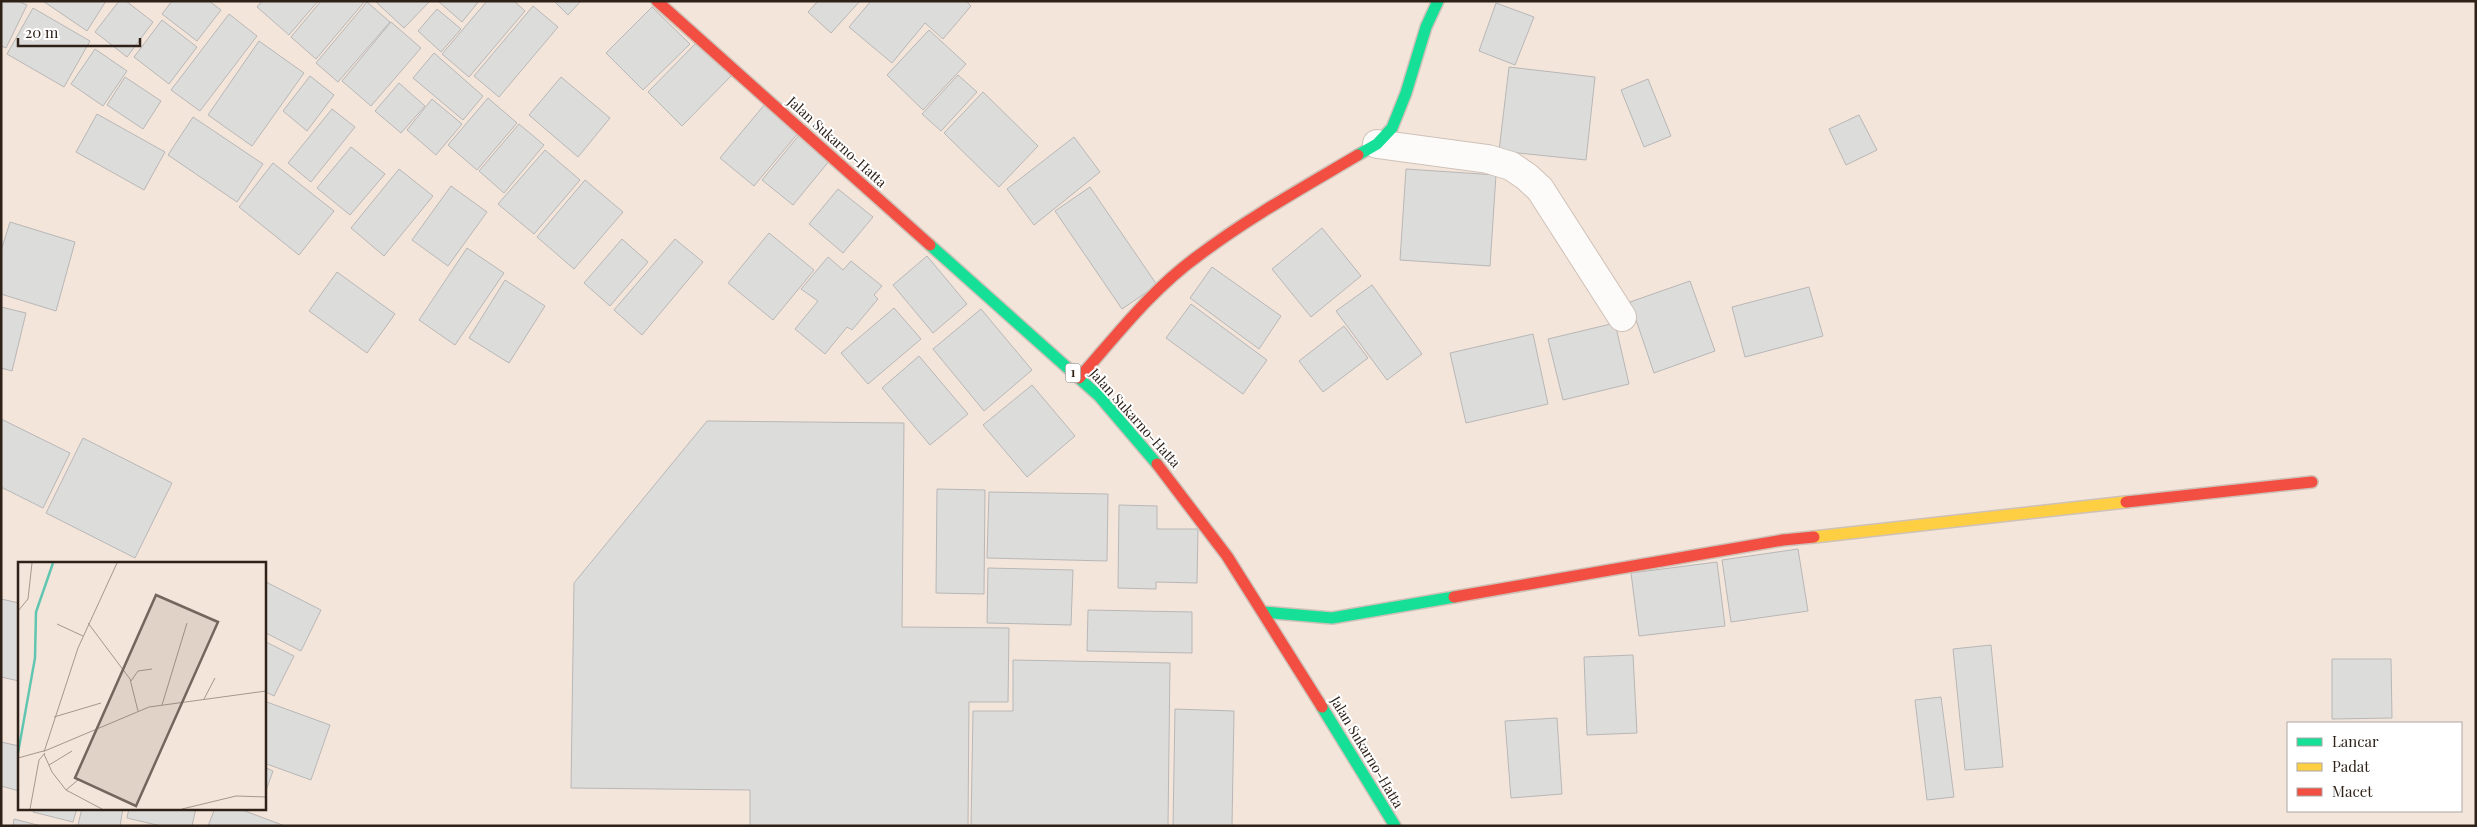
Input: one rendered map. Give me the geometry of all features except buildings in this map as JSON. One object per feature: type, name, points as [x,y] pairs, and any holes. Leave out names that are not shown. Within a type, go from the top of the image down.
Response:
[{"type":"main road","name":"Jalan Sukarno-Hatta","points":[[657,1],[1098,396],[1172,482],[1227,556],[1394,826]]},
{"type":"main road","points":[[1079,378],[1155,293],[1196,256],[1288,197],[1377,144],[1392,128],[1406,93],[1426,27],[1438,1]]},
{"type":"main road","points":[[1263,612],[1332,618],[1783,540],[2312,482]]},
{"type":"street","points":[[1377,144],[1488,158],[1511,166],[1527,177],[1540,189],[1622,317]]},
{"type":"traffic: fast","points":[[1358,155],[1377,144],[1392,128],[1406,93],[1426,27],[1438,1]]},
{"type":"traffic: fast","points":[[930,245],[1099,396],[1157,464]]},
{"type":"traffic: fast","points":[[1263,612],[1332,618],[1454,597]]},
{"type":"traffic: fast","points":[[1322,707],[1395,826]]},
{"type":"traffic: slow","points":[[1814,537],[2126,502]]},
{"type":"traffic: jam","points":[[657,1],[930,245]]},
{"type":"traffic: jam","points":[[1079,378],[1135,314],[1181,269],[1256,216],[1358,155]]},
{"type":"traffic: jam","points":[[1157,464],[1227,556],[1322,707]]},
{"type":"traffic: jam","points":[[2126,502],[2312,482]]},
{"type":"traffic: jam","points":[[1454,597],[1783,540],[1814,537]]}]
